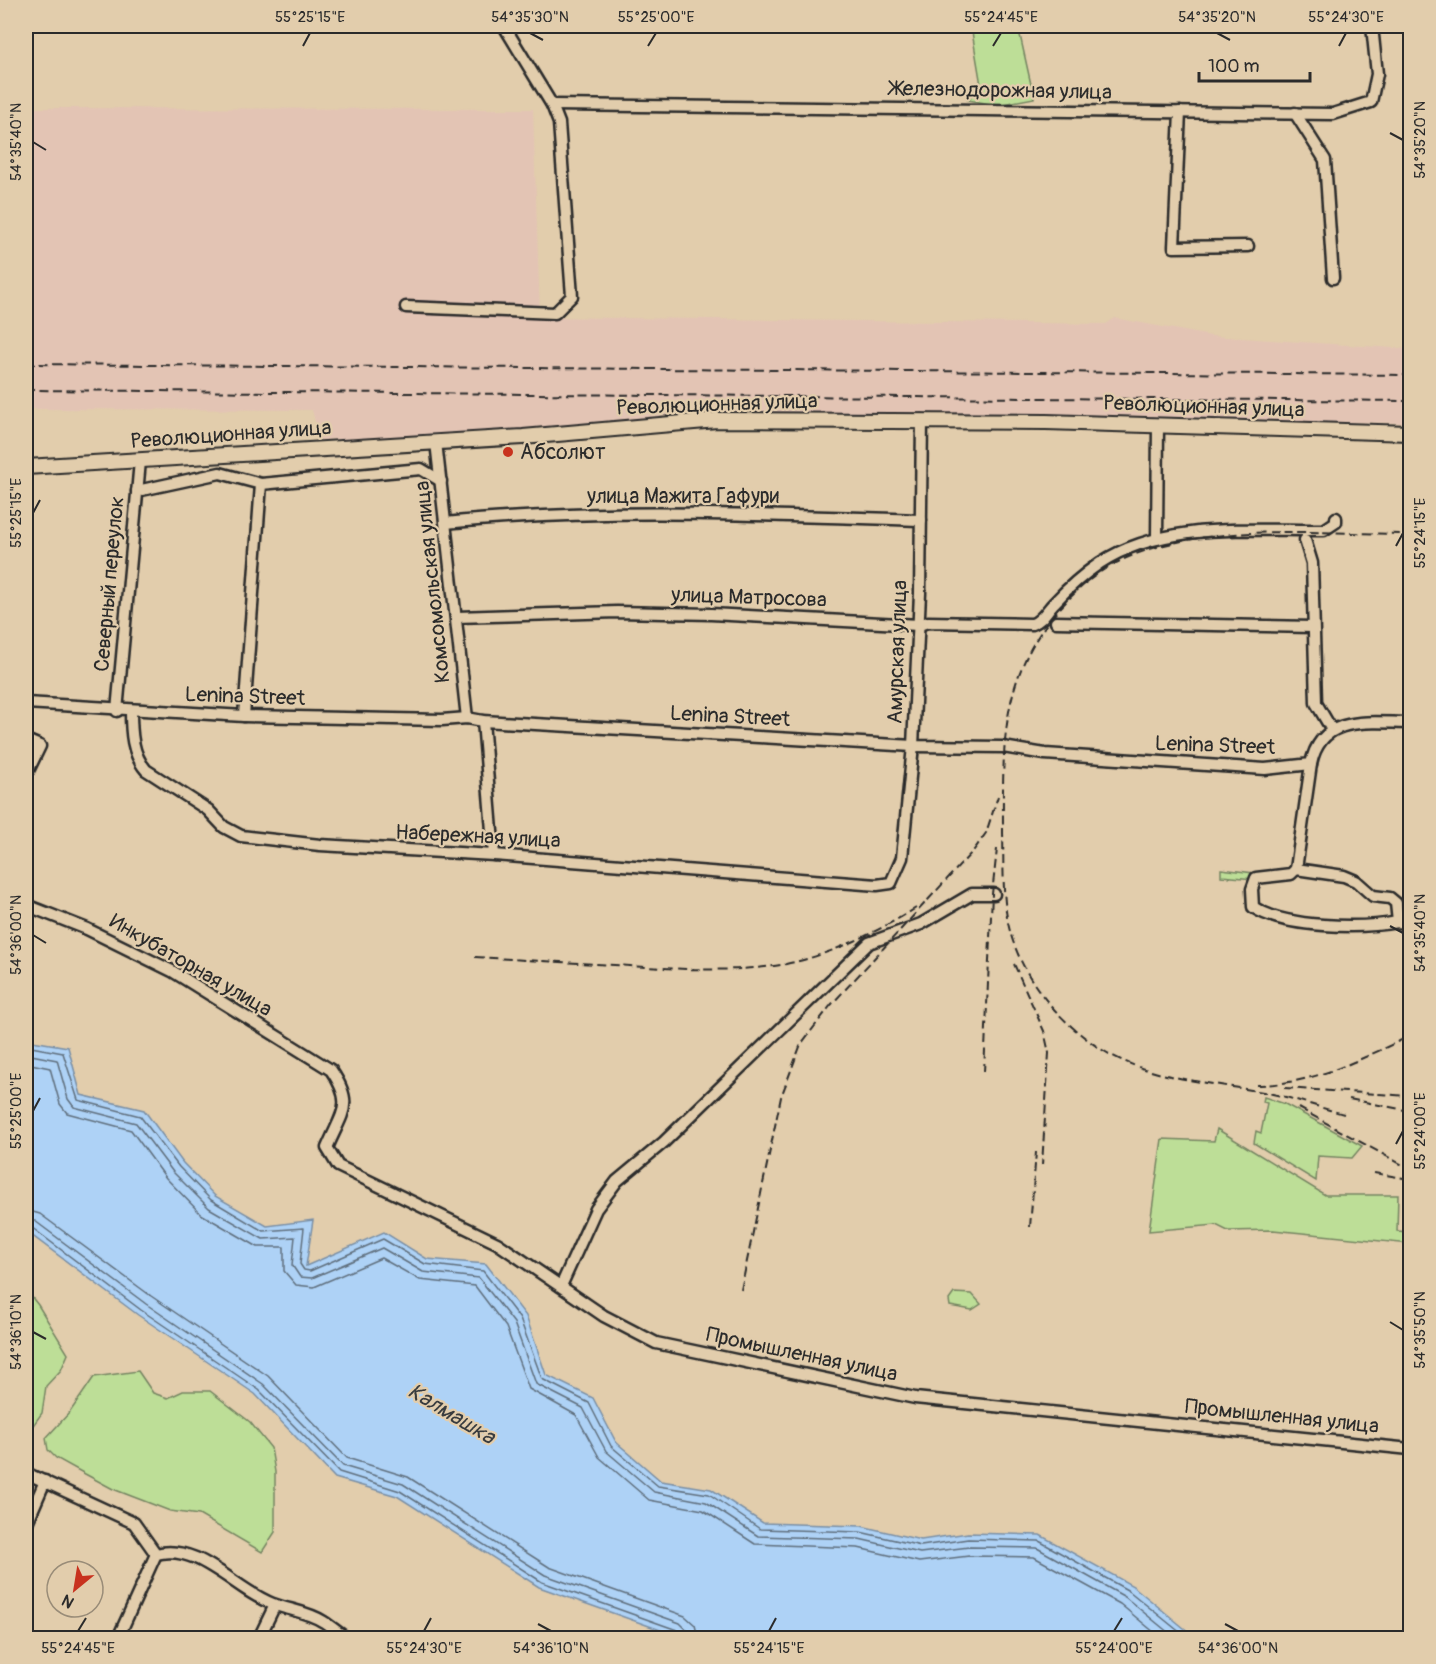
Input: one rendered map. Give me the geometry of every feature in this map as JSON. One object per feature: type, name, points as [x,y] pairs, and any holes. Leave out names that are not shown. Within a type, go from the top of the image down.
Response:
[{"type":"main road","name":"Революционная улица","points":[[26,467],[436,442],[717,420],[922,420],[1410,433]]},
{"type":"street","points":[[406,307],[555,313],[572,296],[561,134],[552,105],[504,26]]},
{"type":"street","name":"Железнодорожная улица","points":[[552,105],[1333,114],[1371,102],[1377,74],[1372,26]]},
{"type":"street","points":[[1180,112],[1173,247],[1248,246]]},
{"type":"street","points":[[1295,113],[1325,160],[1333,278]]},
{"type":"street","name":"Амурская улица","points":[[891,883],[902,858],[913,746],[919,625],[922,420]]},
{"type":"street","points":[[1158,425],[1157,539],[1205,532],[1324,530],[1336,522],[1336,519]]},
{"type":"street","name":"Комсомольская улица","points":[[436,442],[467,718]]},
{"type":"street","name":"Северный переулок","points":[[117,711],[140,461]]},
{"type":"street","points":[[137,491],[220,473],[261,484],[421,470],[441,481]]},
{"type":"street","points":[[244,716],[261,484]]},
{"type":"street","name":"улица Мажита Гафури","points":[[446,523],[514,516],[768,515],[921,520]]},
{"type":"street","name":"улица Матросова","points":[[457,617],[629,613],[919,625],[1038,622],[1055,602],[1100,563],[1157,539]]},
{"type":"street","points":[[1305,540],[1312,563],[1316,703],[1332,730]]},
{"type":"street","points":[[1056,622],[1313,627]]},
{"type":"street","name":"Lenina Street","points":[[26,704],[117,711],[244,716],[442,720],[467,718],[483,721],[913,746],[1003,747],[1045,754],[1265,769],[1311,764]]},
{"type":"street","name":"Набережная улица","points":[[131,711],[133,743],[138,761],[146,771],[208,810],[224,827],[241,836],[409,852],[494,855],[877,885],[891,883]]},
{"type":"street","points":[[483,721],[494,855]]},
{"type":"street","points":[[1410,723],[1369,722],[1332,730],[1317,746],[1311,764],[1296,870],[1291,874],[1256,878],[1252,889],[1253,907],[1275,918],[1318,924],[1398,922],[1410,924]]},
{"type":"street","points":[[26,740],[40,746],[26,775]]},
{"type":"street","points":[[1296,870],[1344,876],[1356,881],[1373,896],[1390,898],[1396,903],[1398,922]]},
{"type":"street","points":[[561,1286],[596,1209],[612,1186],[674,1133],[869,943],[921,924],[972,894],[994,894]]},
{"type":"street","name":"Инкубаторная улица","points":[[26,905],[87,929],[172,971],[331,1070]]},
{"type":"street","name":"Промышленная улица","points":[[331,1070],[344,1089],[346,1103],[327,1148],[338,1166],[497,1243],[604,1316],[656,1343],[915,1398],[1410,1449]]},
{"type":"street","points":[[26,1473],[134,1523],[156,1554]]},
{"type":"street","points":[[26,1525],[45,1481]]},
{"type":"street","points":[[118,1638],[156,1554],[164,1551],[192,1557],[274,1605],[294,1609],[323,1621],[347,1638]]},
{"type":"street","points":[[259,1638],[274,1605]]},
{"type":"shaded area","points":[[26,108],[533,109],[540,317],[1106,324],[1115,318],[1211,336],[1410,349],[1410,423],[674,414],[537,431],[320,440],[312,410],[26,409]]},
{"type":"green space","points":[[971,26],[1018,26],[1034,98],[997,105],[968,100],[981,85]]},
{"type":"green space","points":[[1221,869],[1254,873],[1254,879],[1221,876]]},
{"type":"green space","points":[[1264,1097],[1285,1104],[1362,1146],[1352,1158],[1318,1156],[1316,1181],[1254,1143],[1256,1131],[1261,1133],[1267,1103],[1263,1102]]},
{"type":"green space","points":[[1217,1129],[1325,1195],[1398,1195],[1397,1231],[1410,1232],[1410,1244],[1273,1230],[1228,1231],[1216,1225],[1149,1231],[1162,1139],[1214,1141]]},
{"type":"green space","points":[[26,1290],[38,1305],[68,1354],[61,1370],[46,1386],[42,1413],[26,1435]]},
{"type":"green space","points":[[954,1293],[972,1294],[981,1304],[972,1310],[950,1306],[949,1300]]},
{"type":"green space","points":[[138,1371],[153,1393],[168,1398],[183,1391],[210,1391],[250,1422],[271,1448],[275,1472],[275,1532],[262,1552],[199,1515],[170,1511],[113,1489],[56,1458],[48,1450],[46,1438],[70,1412],[94,1377]]},
{"type":"water","name":"Калмашка","points":[[26,1040],[68,1047],[81,1095],[144,1110],[183,1163],[215,1196],[267,1226],[313,1220],[306,1266],[384,1232],[427,1259],[486,1264],[526,1316],[546,1375],[593,1398],[616,1442],[661,1481],[711,1489],[763,1523],[861,1526],[921,1540],[968,1533],[1040,1535],[1133,1586],[1196,1638],[683,1638],[539,1587],[397,1496],[335,1478],[255,1394],[138,1315],[26,1231]]},
{"type":"railway","points":[[26,364],[1410,375]]},
{"type":"railway","points":[[26,390],[1410,401]]},
{"type":"railway","points":[[1344,1114],[1273,1094],[1150,1071],[1107,1053],[1088,1040],[1054,1009],[1027,972],[1014,944],[1007,917],[1003,833],[1005,741],[1015,685],[1026,658],[1041,632],[1074,594],[1110,566],[1150,549],[1185,540],[1222,535],[1299,532],[1410,534]]},
{"type":"railway","points":[[741,1290],[781,1097],[801,1044],[831,1005],[974,850],[986,833],[998,796]]},
{"type":"railway","points":[[984,1072],[992,894],[997,849]]},
{"type":"railway","points":[[475,957],[688,969],[766,967],[803,960],[837,949],[886,926],[916,908]]},
{"type":"railway","points":[[1014,964],[1044,1031],[1049,1053],[1042,1165]]},
{"type":"railway","points":[[1256,1085],[1277,1084],[1316,1076],[1355,1062],[1410,1036]]},
{"type":"railway","points":[[1284,1088],[1410,1096]]},
{"type":"railway","points":[[1349,1099],[1410,1111]]},
{"type":"railway","points":[[1299,1108],[1410,1169]]},
{"type":"railway","points":[[1030,1227],[1036,1152]]},
{"type":"railway","points":[[1374,1173],[1410,1179]]},
{"type":"place","name":"Абсолют","points":[[508,452]]}]
